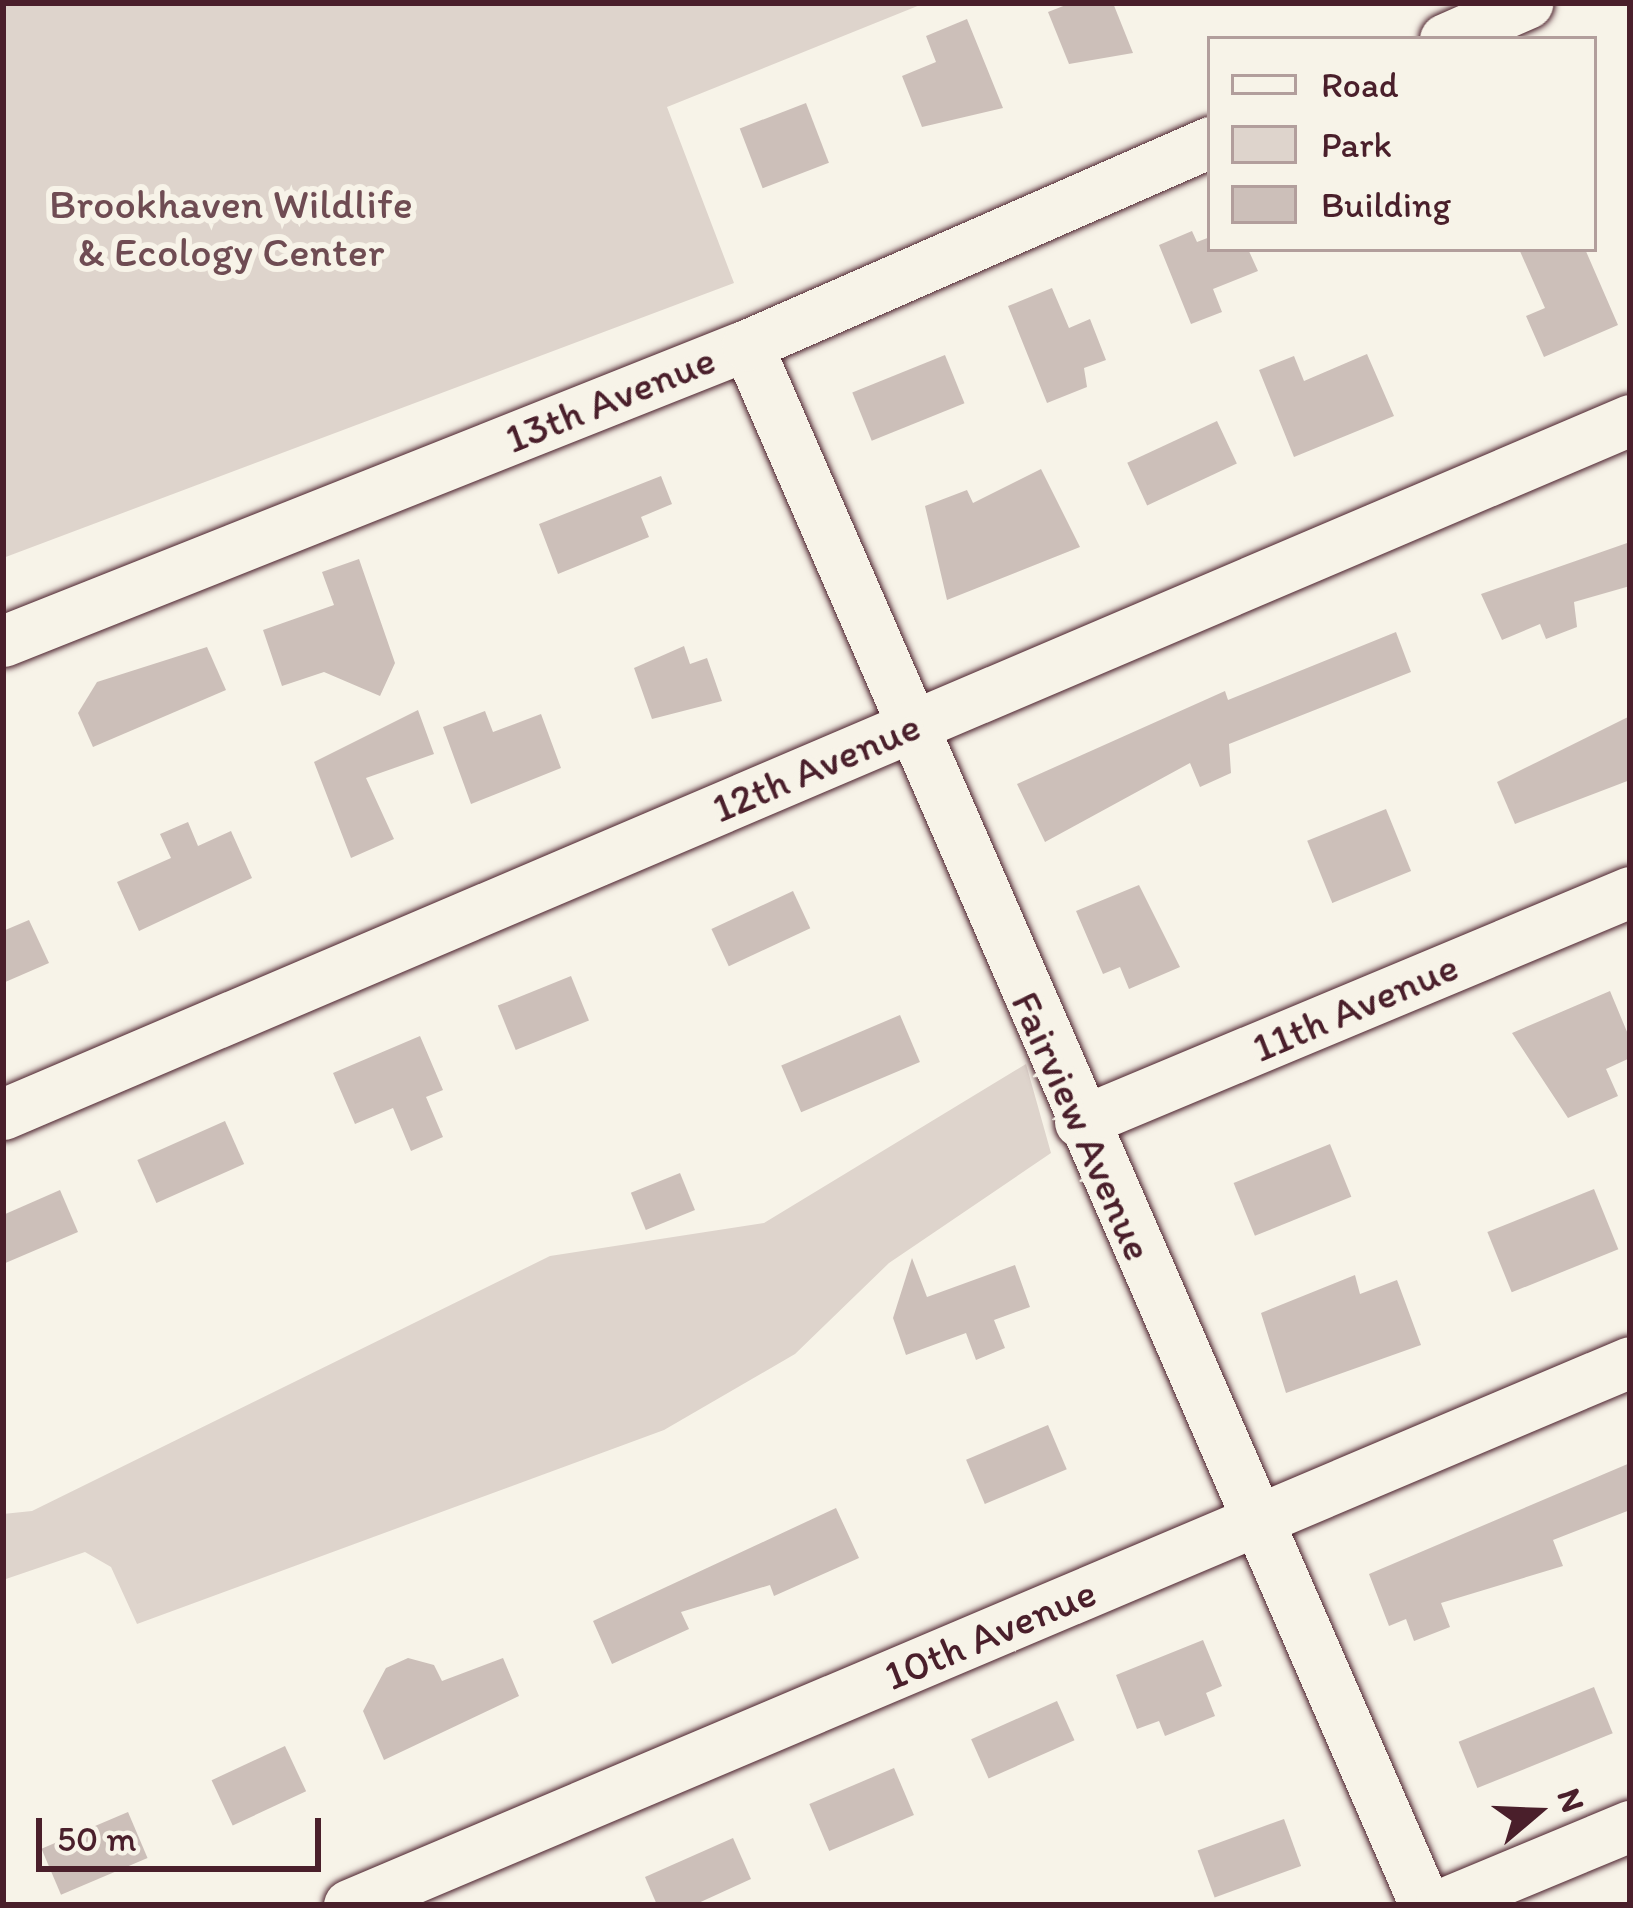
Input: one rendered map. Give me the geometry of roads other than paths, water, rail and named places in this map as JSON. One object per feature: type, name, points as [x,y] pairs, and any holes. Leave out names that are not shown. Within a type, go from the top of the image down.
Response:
[{"type":"street","points":[[1452,36],[1527,3]]},
{"type":"street","name":"13th Avenue","points":[[3,641],[747,345],[1207,143]]},
{"type":"street","name":"Fairview Avenue","points":[[747,345],[905,729],[1425,1905]]},
{"type":"street","name":"12th Avenue","points":[[3,1114],[1630,421]]},
{"type":"street","name":"11th Avenue","points":[[1080,1122],[1630,892]]},
{"type":"street","name":"10th Avenue","points":[[349,1905],[1630,1362]]},
{"type":"street","points":[[1440,1905],[1630,1826]]},
{"type":"park label","name":"Brookhaven Wildlife & Ecology Center","points":[[231,228]]}]
